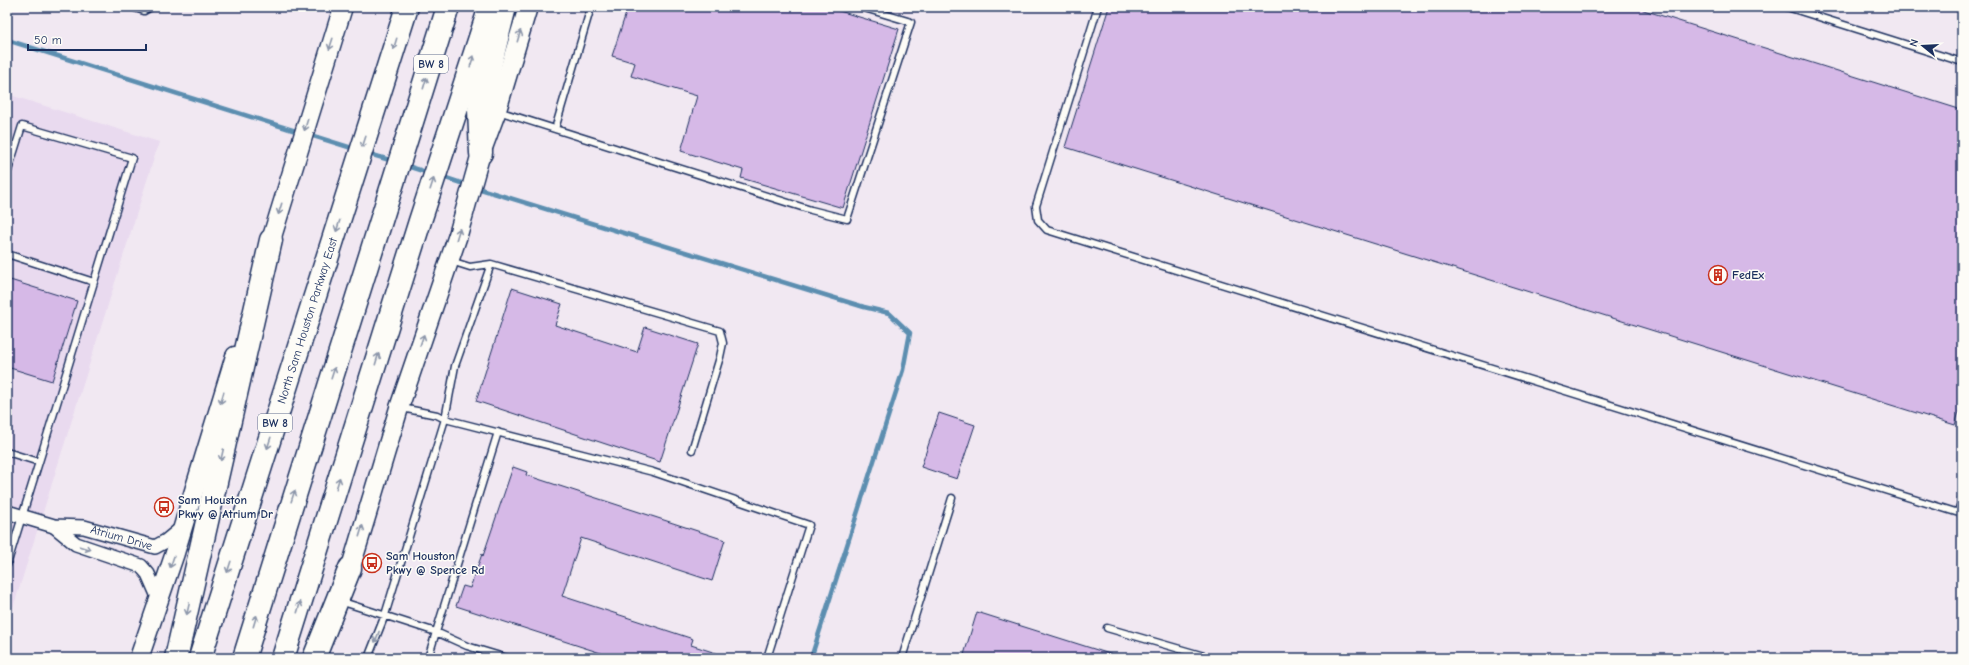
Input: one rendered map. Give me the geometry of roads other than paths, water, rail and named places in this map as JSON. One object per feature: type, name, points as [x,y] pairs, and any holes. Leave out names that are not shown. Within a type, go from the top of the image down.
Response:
[{"type":"highway","name":"North Sam Houston Parkway East","points":[[200,658],[407,7]]},
{"type":"highway","name":"BW 8","points":[[244,658],[448,7]]},
{"type":"highway","points":[[283,658],[420,221],[490,7]]},
{"type":"highway","points":[[481,153],[478,110],[504,7]]},
{"type":"highway","points":[[176,658],[271,240]]},
{"type":"highway","points":[[314,658],[350,568]]},
{"type":"main road","points":[[139,658],[183,526],[317,87],[343,7]]},
{"type":"main road","points":[[325,658],[343,602],[350,568],[399,408],[450,260],[481,153],[497,110],[528,7]]},
{"type":"street","name":"Atrium Drive","points":[[7,512],[54,526],[84,527],[155,547],[166,541],[183,526]]},
{"type":"street","name":"Atrium Drive","points":[[54,526],[76,544],[141,566],[148,574],[159,599]]},
{"type":"lane","points":[[132,7],[144,11],[151,7]]},
{"type":"lane","points":[[555,129],[591,7]]},
{"type":"lane","points":[[497,110],[811,210],[847,219],[911,22],[861,7]]},
{"type":"lane","points":[[1098,7],[1036,206],[1038,220],[1047,230],[1960,513],[1962,499]]},
{"type":"lane","points":[[1787,7],[1962,62]]},
{"type":"lane","points":[[7,174],[22,126],[132,158],[7,565]]},
{"type":"lane","points":[[7,254],[94,282]]},
{"type":"lane","points":[[450,260],[470,267],[491,264],[720,331],[723,343],[720,357],[692,450]]},
{"type":"lane","points":[[368,658],[385,615],[445,419],[455,366],[491,264]]},
{"type":"lane","points":[[399,408],[437,415],[445,419],[653,472],[810,525],[767,658]]},
{"type":"lane","points":[[428,658],[498,432]]},
{"type":"lane","points":[[7,452],[39,462]]},
{"type":"lane","points":[[902,658],[952,498]]},
{"type":"lane","points":[[343,602],[436,632],[467,646],[507,658]]},
{"type":"lane","points":[[1107,628],[1211,658]]},
{"type":"waterway","points":[[7,40],[299,132]]},
{"type":"waterway","points":[[307,134],[355,149]]},
{"type":"waterway","points":[[366,153],[393,161]]},
{"type":"waterway","points":[[404,165],[429,173]]},
{"type":"waterway","points":[[440,176],[467,185]]},
{"type":"waterway","points":[[474,187],[864,307],[889,313],[910,333],[903,370],[811,658]]},
{"type":"place","name":"FedEx","points":[[1718,275]]},
{"type":"place","name":"Sam Houston Pkwy @ Atrium Dr","points":[[164,507]]},
{"type":"place","name":"Sam Houston Pkwy @ Spence Rd","points":[[372,563]]}]
